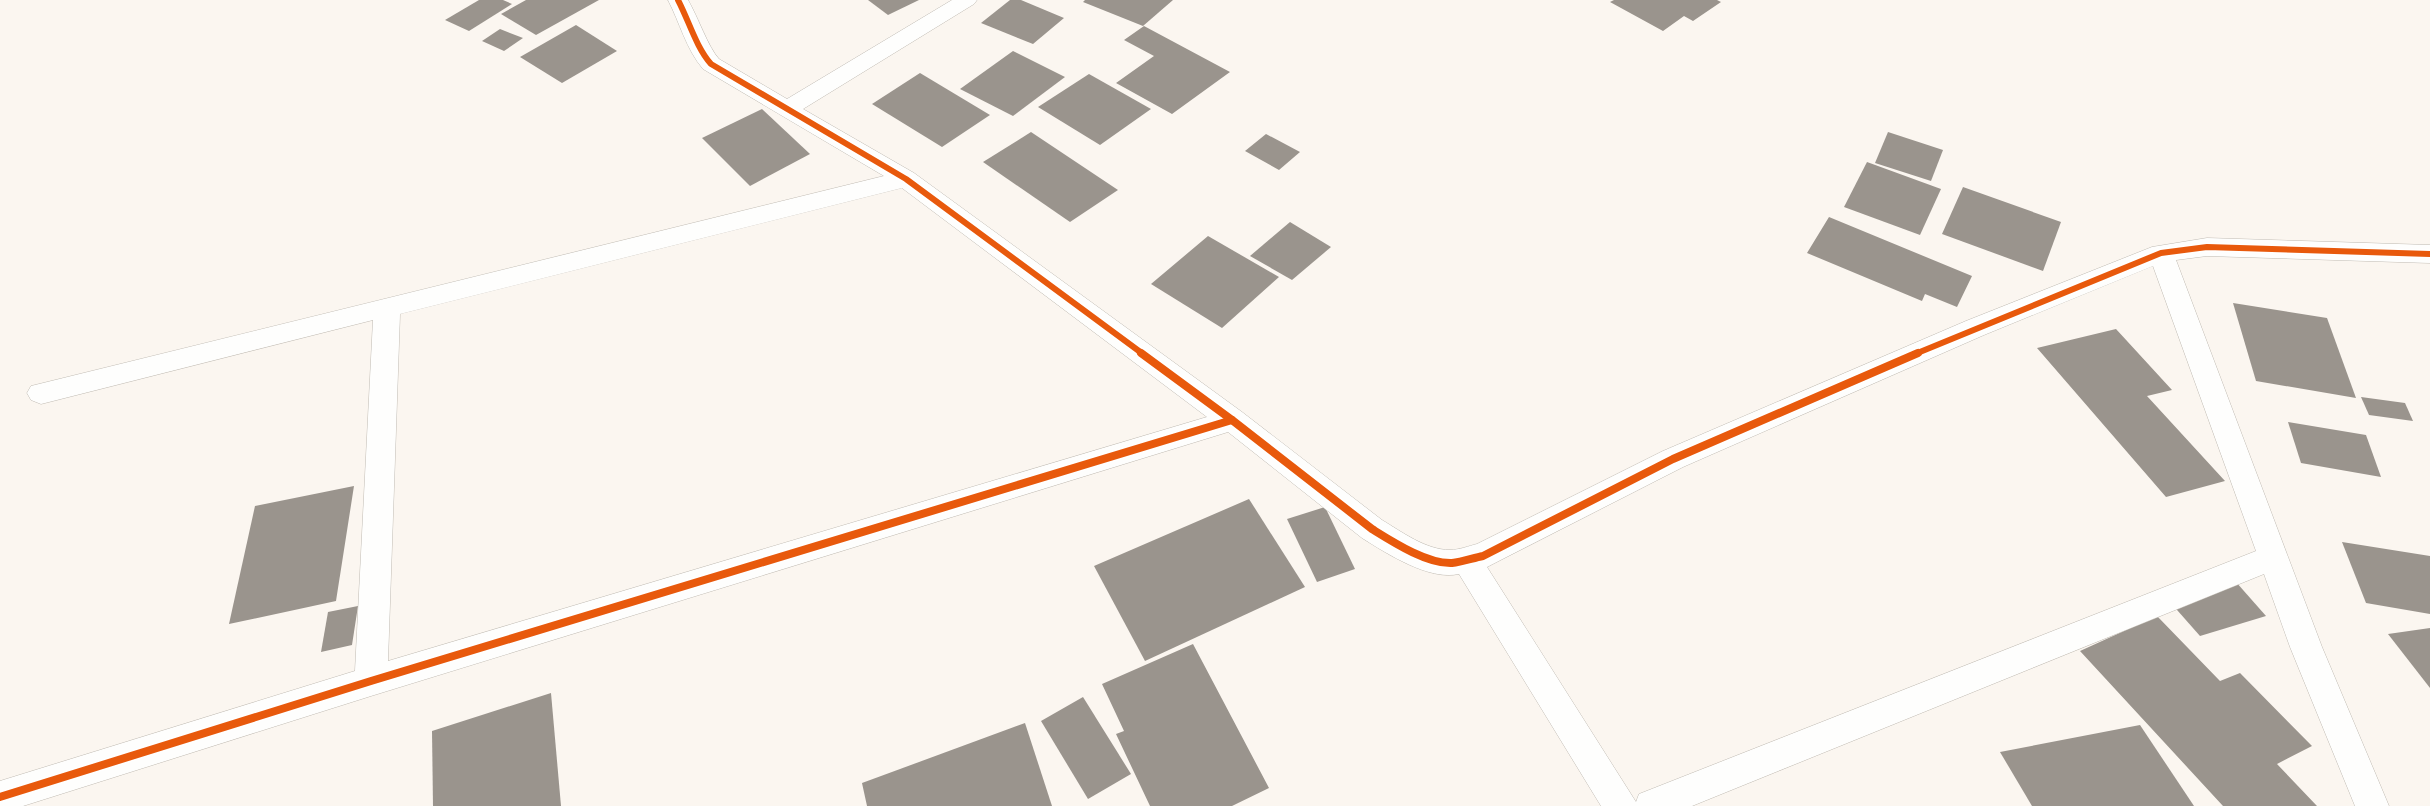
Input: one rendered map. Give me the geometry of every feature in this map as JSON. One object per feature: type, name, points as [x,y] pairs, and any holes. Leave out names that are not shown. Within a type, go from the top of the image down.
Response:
[{"type":"street","points":[[678,0],[690,22],[703,55],[711,64],[906,179],[1232,420],[1372,529],[1396,544],[1430,559],[1451,563],[1483,556],[1673,459],[1975,328],[2161,253],[2207,247],[2430,254]]},
{"type":"street","points":[[788,108],[967,0]]},
{"type":"street","points":[[41,393],[906,179]]},
{"type":"street","points":[[2161,253],[2306,647],[2372,806]]},
{"type":"street","points":[[372,681],[386,307]]},
{"type":"street","points":[[0,797],[372,681],[1232,420]]},
{"type":"street","points":[[1650,806],[2274,557]]},
{"type":"street","points":[[1466,560],[1620,806]]},
{"type":"building","points":[[479,0],[503,0],[512,4],[469,31],[445,20]]},
{"type":"building","points":[[526,0],[599,0],[536,35],[501,14]]},
{"type":"building","points":[[868,0],[919,0],[888,15]]},
{"type":"building","points":[[1010,0],[1021,0],[1064,18],[1033,44],[981,23]]},
{"type":"building","points":[[1085,0],[1173,0],[1143,26],[1083,2]]},
{"type":"building","points":[[1614,0],[1717,0],[1721,2],[1693,21],[1684,16],[1663,31],[1610,2]]},
{"type":"building","points":[[576,25],[617,51],[562,83],[520,57]]},
{"type":"building","points":[[1144,26],[1230,72],[1172,114],[1116,83],[1154,56],[1124,40]]},
{"type":"building","points":[[500,29],[523,38],[504,51],[482,41]]},
{"type":"building","points":[[1013,51],[1065,77],[1013,116],[960,89]]},
{"type":"building","points":[[920,73],[990,115],[942,147],[872,104]]},
{"type":"building","points":[[1089,74],[1151,109],[1100,145],[1038,107]]},
{"type":"building","points":[[762,109],[810,154],[750,186],[702,138]]},
{"type":"building","points":[[1031,132],[1118,190],[1070,222],[983,162]]},
{"type":"building","points":[[1888,132],[1943,150],[1931,181],[1875,163]]},
{"type":"building","points":[[1266,134],[1300,152],[1279,170],[1245,151]]},
{"type":"building","points":[[1867,162],[1941,189],[1920,235],[1844,207]]},
{"type":"building","points":[[1963,187],[2061,222],[2043,271],[1942,234]]},
{"type":"building","points":[[1829,217],[1972,276],[1957,307],[1925,294],[1922,301],[1807,253]]},
{"type":"building","points":[[1290,222],[1331,247],[1292,280],[1250,256]]},
{"type":"building","points":[[1208,236],[1279,277],[1222,328],[1151,284]]},
{"type":"building","points":[[2233,303],[2327,318],[2356,398],[2256,381]]},
{"type":"building","points":[[2116,329],[2172,390],[2147,396],[2225,481],[2166,497],[2037,348]]},
{"type":"building","points":[[2361,397],[2405,403],[2413,421],[2369,415]]},
{"type":"building","points":[[2288,422],[2366,435],[2381,477],[2301,463]]},
{"type":"building","points":[[354,486],[336,601],[229,624],[255,506]]},
{"type":"building","points":[[1249,499],[1305,587],[1145,661],[1094,566]]},
{"type":"building","points":[[1325,507],[1355,569],[1317,582],[1287,519]]},
{"type":"building","points":[[2342,542],[2430,556],[2430,614],[2366,603]]},
{"type":"building","points":[[2236,582],[2266,616],[2200,636],[2170,602]]},
{"type":"building","points":[[358,606],[352,645],[321,652],[328,612]]},
{"type":"building","points":[[2157,616],[2220,681],[2240,673],[2312,746],[2277,764],[2317,806],[2223,806],[2080,651]]},
{"type":"building","points":[[2430,628],[2430,688],[2388,634]]},
{"type":"building","points":[[1193,644],[1269,788],[1232,806],[1150,806],[1116,734],[1124,731],[1102,684]]},
{"type":"building","points":[[551,693],[561,806],[433,806],[432,731]]},
{"type":"building","points":[[1083,697],[1131,774],[1088,799],[1041,721]]},
{"type":"building","points":[[1025,723],[1052,806],[867,806],[862,783]]},
{"type":"building","points":[[2140,725],[2194,806],[2032,806],[2000,752]]},
{"type":"cycle path","points":[[678,0],[690,22],[703,55],[711,64],[906,179],[1232,420],[1372,529],[1396,544],[1430,559],[1451,563],[1483,556],[1673,459],[1975,328],[2161,253],[2207,247],[2430,254]]},
{"type":"cycle path","points":[[0,797],[371,681],[1232,420]]}]
